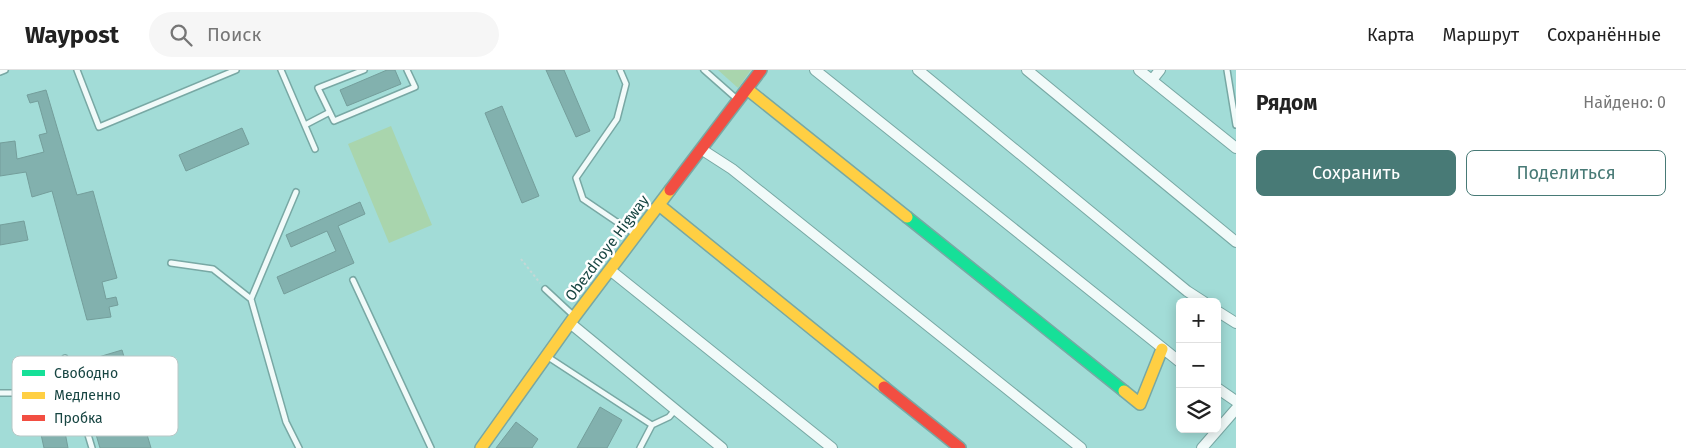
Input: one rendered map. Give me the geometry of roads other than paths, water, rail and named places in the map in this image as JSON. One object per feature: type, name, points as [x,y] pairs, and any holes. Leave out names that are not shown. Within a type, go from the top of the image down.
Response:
[{"type":"street","name":"Obezdnoye Higway","points":[[481,448],[572,320],[761,70]]},
{"type":"street","points":[[815,70],[1176,359]]},
{"type":"street","points":[[918,70],[1198,298]]},
{"type":"street","points":[[1027,70],[1236,242]]},
{"type":"street","points":[[1138,70],[1236,148]]},
{"type":"street","points":[[1152,80],[1160,70]]},
{"type":"street","points":[[747,89],[1140,404],[1162,349]]},
{"type":"street","points":[[701,149],[732,169],[1081,448]]},
{"type":"street","points":[[659,205],[960,448]]},
{"type":"street","points":[[610,270],[832,448]]},
{"type":"street","points":[[1221,314],[1236,323]]},
{"type":"street","points":[[572,320],[675,410],[722,448]]},
{"type":"street","points":[[1221,391],[1236,401]]},
{"type":"street","points":[[1202,448],[1236,408]]},
{"type":"lane","points":[[0,72],[6,70]]},
{"type":"lane","points":[[77,70],[99,127],[236,70]]},
{"type":"lane","points":[[281,70],[315,149]]},
{"type":"lane","points":[[364,70],[318,88],[328,113],[334,121],[415,87],[407,70]]},
{"type":"lane","points":[[620,70],[626,84],[617,119],[576,178],[584,199],[636,235]]},
{"type":"lane","points":[[704,70],[739,100]]},
{"type":"lane","points":[[1227,70],[1236,125]]},
{"type":"lane","points":[[305,124],[328,113]]},
{"type":"lane","points":[[251,299],[296,192]]},
{"type":"lane","points":[[171,263],[213,269],[251,299],[286,422],[299,448]]},
{"type":"lane","points":[[353,280],[431,448]]},
{"type":"lane","points":[[545,289],[572,320]]},
{"type":"lane","points":[[546,356],[652,425]]},
{"type":"lane","points":[[640,448],[652,425],[668,417],[675,410]]},
{"type":"lane","points":[[88,436],[92,448]]}]
